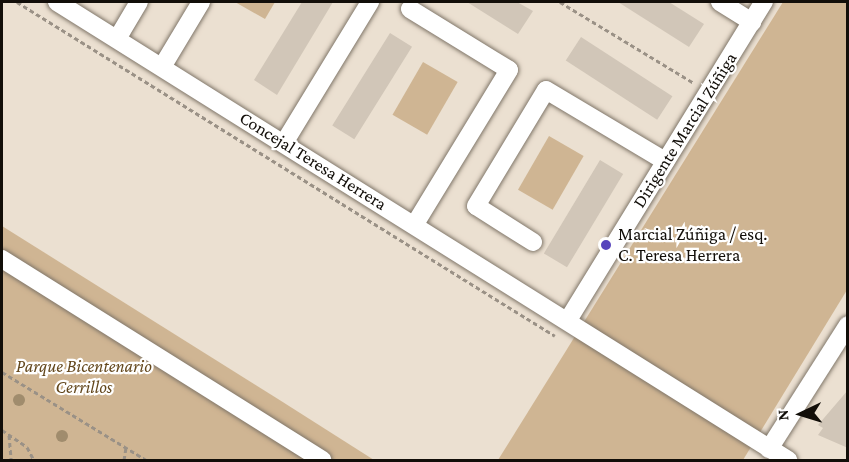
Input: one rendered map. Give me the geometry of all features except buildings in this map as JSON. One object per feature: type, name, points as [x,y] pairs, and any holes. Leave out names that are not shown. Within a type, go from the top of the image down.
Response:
[{"type":"street","name":"Concejal Teresa Herrera","points":[[57,2],[415,224],[788,460]]},
{"type":"street","points":[[117,39],[139,2]]},
{"type":"street","points":[[162,67],[201,2]]},
{"type":"street","points":[[284,143],[370,2]]},
{"type":"street","points":[[720,2],[752,22]]},
{"type":"street","name":"Dirigente Marcial Zúñiga","points":[[568,320],[764,2]]},
{"type":"street","points":[[410,9],[509,70],[415,224]]},
{"type":"street","points":[[533,242],[476,206],[546,90],[665,161]]},
{"type":"street","points":[[2,259],[322,460]]},
{"type":"street","points":[[770,449],[848,325]]},
{"type":"path","points":[[17,2],[552,335],[559,336],[568,320]]},
{"type":"path","points":[[560,2],[708,92]]},
{"type":"path","points":[[2,372],[146,460]]},
{"type":"path","points":[[2,430],[27,447],[34,460]]},
{"type":"path","points":[[9,435],[11,460]]},
{"type":"path","points":[[124,460],[126,447]]},
{"type":"green space","points":[[235,2],[275,2],[265,19]]},
{"type":"green space","points":[[783,2],[847,2],[847,290],[743,460],[498,460]]},
{"type":"green space","points":[[423,62],[458,82],[427,135],[392,115]]},
{"type":"green space","points":[[549,136],[584,156],[553,210],[518,190]]},
{"type":"green space","name":"Parque Bicentenario Cerrillos","points":[[2,226],[278,399],[374,460],[2,460]]},
{"type":"place","name":"Marcial Zúñiga / esq. C. Teresa Herrera","points":[[606,245]]}]
